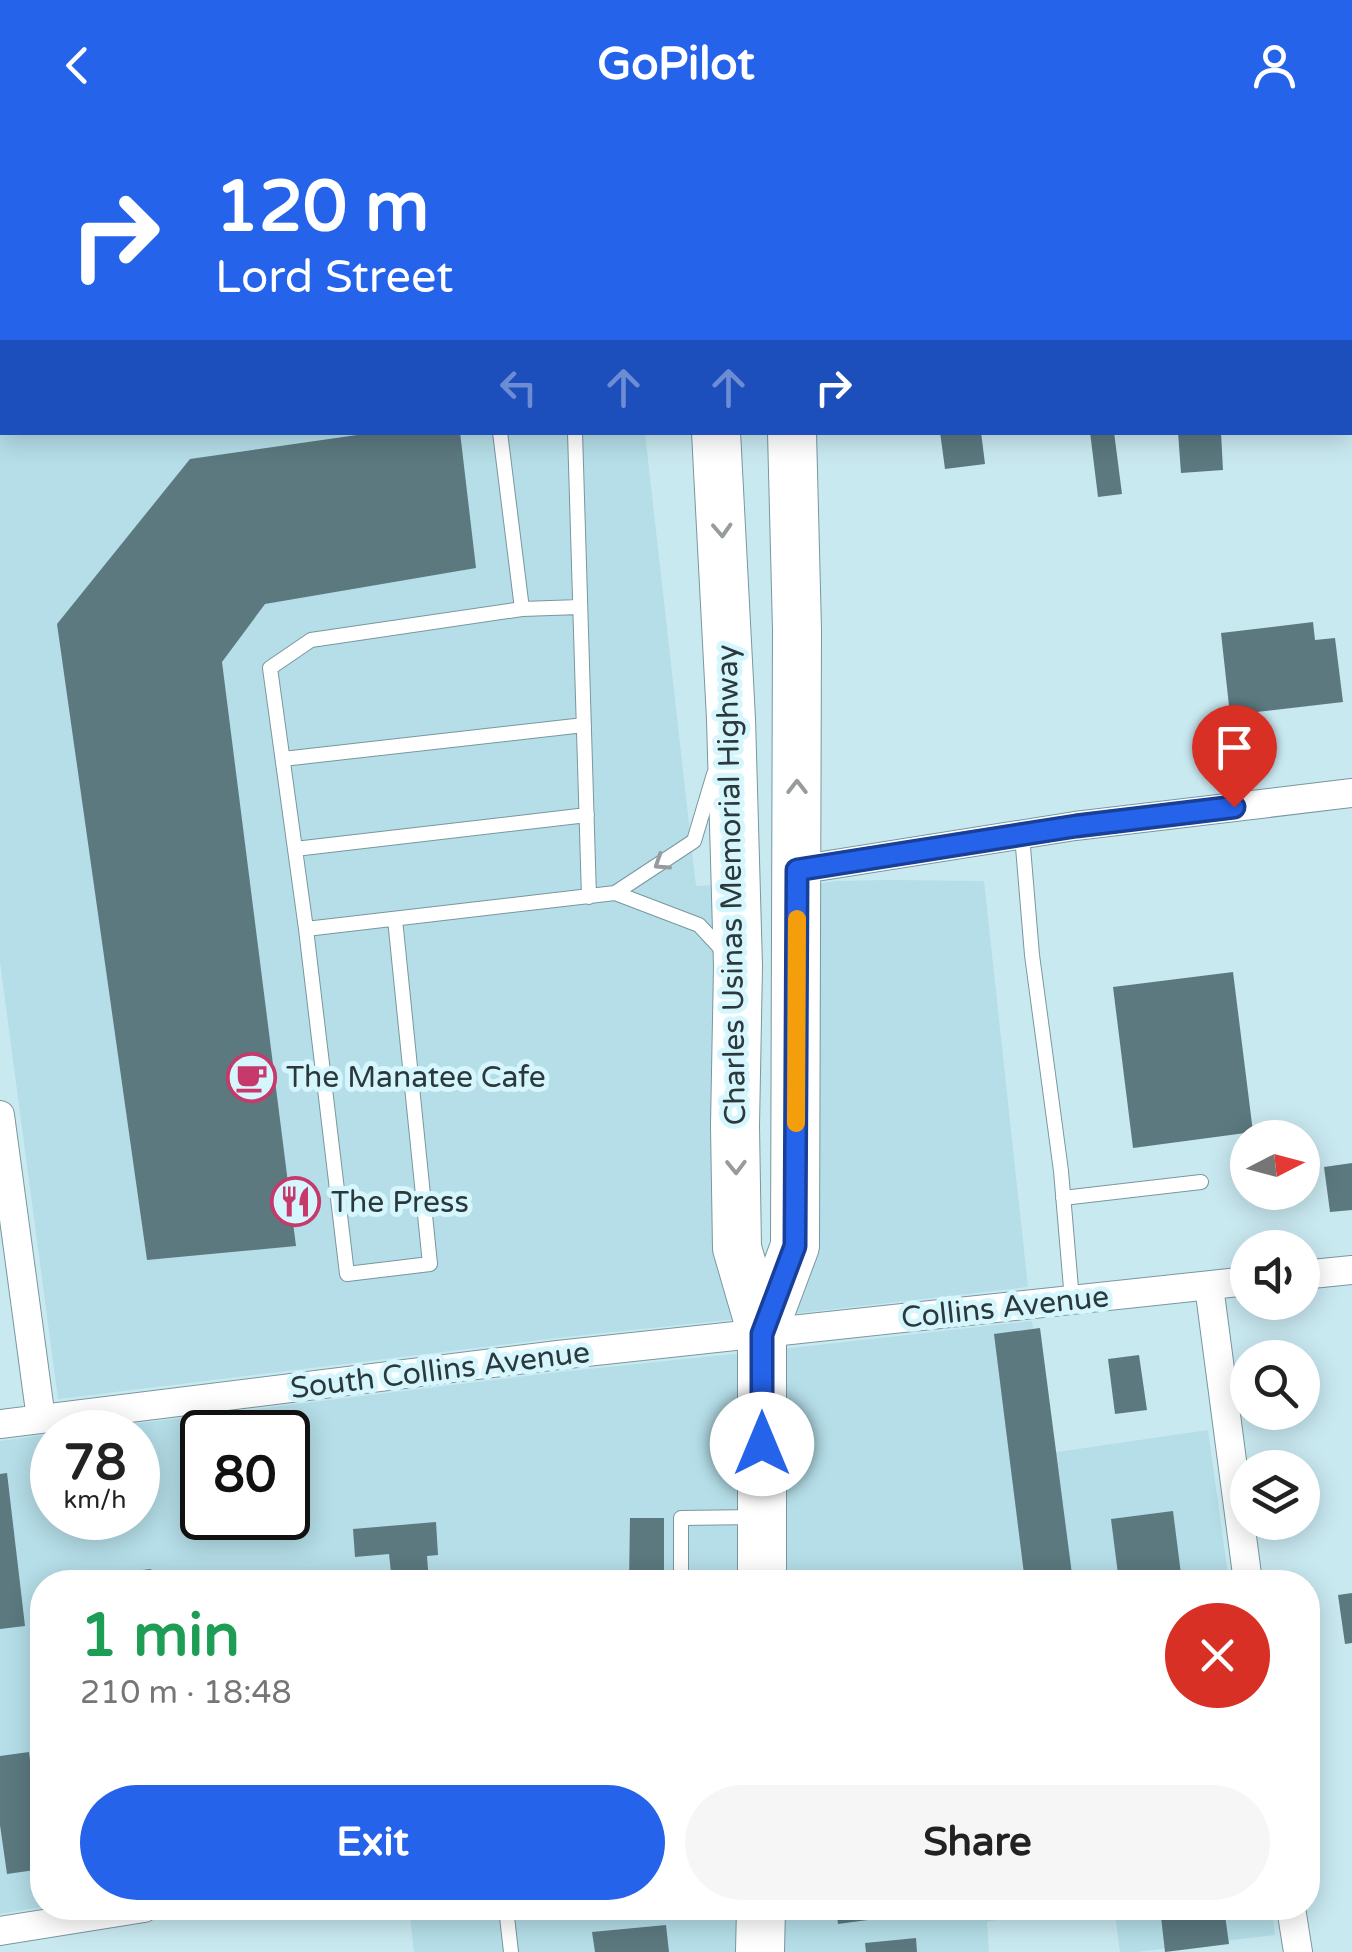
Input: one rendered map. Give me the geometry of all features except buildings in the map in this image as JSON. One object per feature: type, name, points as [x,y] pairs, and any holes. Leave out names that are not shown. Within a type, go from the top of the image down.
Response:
[{"type":"highway","name":"Charles Usinas Memorial Highway","points":[[716,435],[731,719],[738,966],[737,1248],[762,1334],[762,1570]]},
{"type":"highway","name":"Charles Usinas Memorial Highway","points":[[762,1334],[795,1246],[797,650],[792,435]]},
{"type":"highway","points":[[760,1952],[761,1920]]},
{"type":"street","points":[[797,870],[1076,826],[1352,793]]},
{"type":"street","points":[[0,1115],[41,1410]]},
{"type":"street","points":[[1320,1273],[1352,1270]]},
{"type":"street","name":"Collins Avenue","points":[[762,1334],[1230,1283]]},
{"type":"street","points":[[1209,1286],[1246,1570]]},
{"type":"street","name":"South Collins Avenue","points":[[108,1410],[762,1334]]},
{"type":"street","name":"South Collins Avenue","points":[[0,1424],[30,1420]]},
{"type":"street","points":[[0,1931],[69,1920]]},
{"type":"street","points":[[1293,1920],[1298,1952]]},
{"type":"lane","points":[[500,435],[522,609]]},
{"type":"lane","points":[[575,435],[589,898]]},
{"type":"lane","points":[[396,919],[430,1264],[347,1274],[270,668],[311,640],[522,609],[580,607]]},
{"type":"lane","points":[[306,929],[616,893],[694,842],[731,719]]},
{"type":"lane","points":[[282,759],[584,725]]},
{"type":"lane","points":[[295,848],[586,814]]},
{"type":"lane","points":[[1022,835],[1072,1300]]},
{"type":"lane","points":[[616,893],[699,925],[738,966]]},
{"type":"lane","points":[[1064,1198],[1201,1182]]},
{"type":"lane","points":[[680,1570],[681,1518],[763,1517]]},
{"type":"lane","points":[[507,1920],[511,1952]]},
{"type":"shaded area","points":[[0,435],[645,435],[696,886],[716,885],[738,1319],[58,1399],[0,962]]},
{"type":"shaded area","points":[[984,881],[1028,1287],[790,1314],[817,884]]},
{"type":"shaded area","points":[[1032,1321],[1050,1453],[1208,1430],[1227,1570],[782,1570],[782,1349]]},
{"type":"shaded area","points":[[743,1353],[743,1570],[30,1570],[30,1909],[0,1914],[0,1441],[30,1437],[30,1540],[160,1540],[160,1421],[180,1418],[180,1540],[310,1540],[310,1410],[247,1410]]},
{"type":"shaded area","points":[[410,1920],[742,1920],[741,1952],[414,1952]]},
{"type":"shaded area","points":[[780,1920],[996,1920],[987,1922],[989,1952],[779,1952]]},
{"type":"shaded area","points":[[1116,1920],[1273,1920],[1275,1935],[1120,1952]]},
{"type":"slow traffic","points":[[796,1123],[797,919]]},
{"type":"place","name":"The Manatee Cafe","points":[[251,1077]]},
{"type":"place","name":"The Press","points":[[296,1202]]},
{"type":"route","points":[[762,1444],[762,1334],[795,1246],[797,870],[1076,826],[1234,807]]}]
